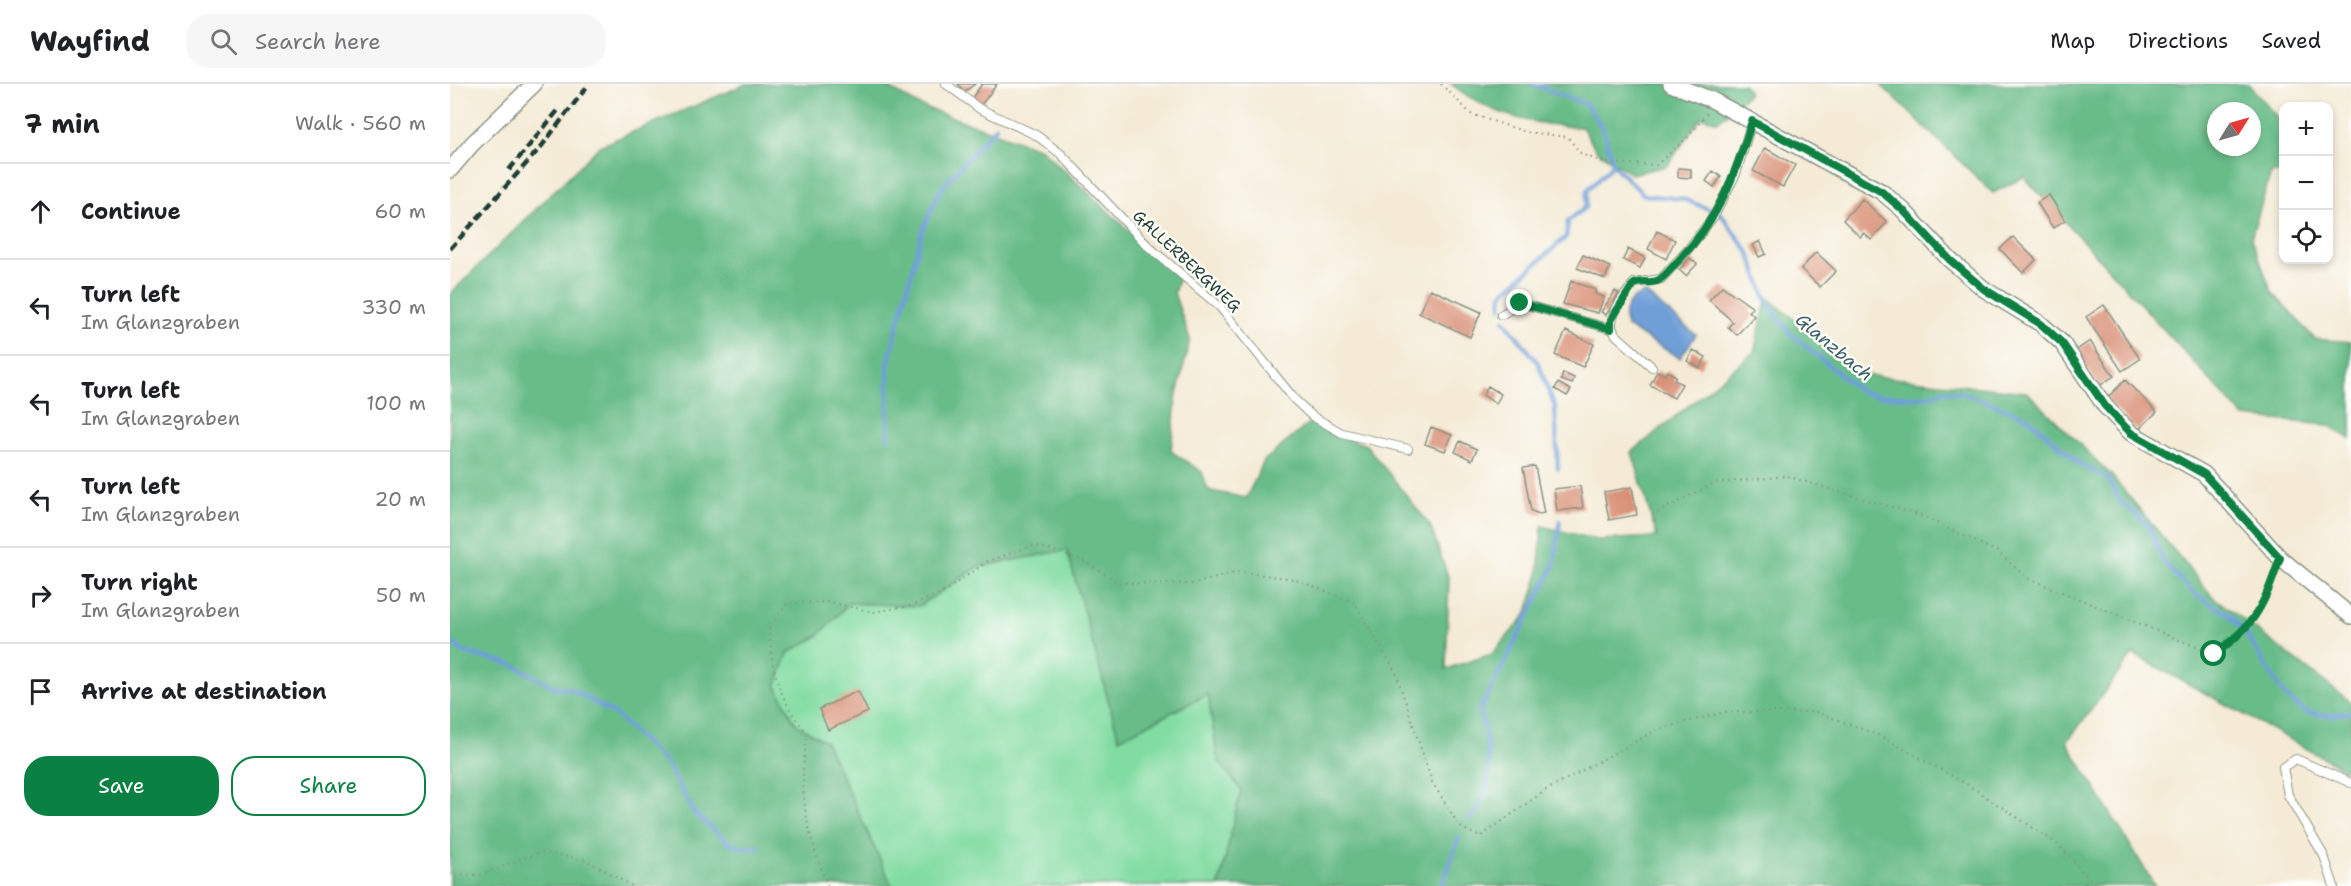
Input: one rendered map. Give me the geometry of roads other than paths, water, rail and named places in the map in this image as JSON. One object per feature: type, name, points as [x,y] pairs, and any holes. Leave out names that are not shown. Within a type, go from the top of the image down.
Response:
[{"type":"street","points":[[450,170],[480,136],[534,84]]},
{"type":"street","points":[[1671,84],[1716,102],[1882,192],[1903,210],[1950,260],[1984,289],[2041,324],[2062,343],[2105,406],[2131,433],[2204,474],[2280,558],[2351,616]]},
{"type":"lane","name":"GALLERBERGWEG","points":[[946,84],[980,109],[1036,135],[1061,154],[1149,247],[1220,307],[1295,400],[1312,416],[1342,433],[1408,449]]},
{"type":"lane","points":[[1611,329],[1611,320],[1633,285],[1638,281],[1652,282],[1661,279],[1714,216],[1736,174],[1752,121]]},
{"type":"lane","points":[[1501,315],[1520,303],[1611,329],[1630,350],[1652,368]]},
{"type":"lane","points":[[2334,886],[2324,856],[2288,795],[2283,767],[2296,759],[2335,778],[2351,783]]},
{"type":"water","points":[[1645,293],[1696,335],[1680,358],[1627,327],[1625,311],[1627,306],[1634,298]]},
{"type":"waterway","name":"Glanzbach","points":[[1532,84],[1586,104],[1604,131],[1613,165],[1644,195],[1683,199],[1721,214],[1749,253],[1768,304],[1790,333],[1860,391],[1879,396],[1924,397],[1944,391],[1964,393],[2027,417],[2081,465],[2108,479],[2120,501],[2148,525],[2164,563],[2195,594],[2228,614],[2244,631],[2285,696],[2306,712],[2329,716],[2351,712]]},
{"type":"waterway","points":[[888,438],[888,363],[922,232],[940,190],[996,127]]},
{"type":"waterway","points":[[1501,308],[1502,294],[1566,237],[1568,221],[1586,207],[1587,190],[1613,165]]},
{"type":"waterway","points":[[1504,320],[1538,363],[1555,407],[1558,469]]},
{"type":"waterway","points":[[1470,819],[1479,807],[1487,780],[1488,752],[1480,710],[1554,566],[1560,521]]},
{"type":"waterway","points":[[450,640],[463,652],[511,664],[554,687],[571,689],[616,715],[666,763],[695,814],[728,842],[741,848],[759,847]]},
{"type":"waterway","points":[[1442,886],[1459,837]]},
{"type":"railway","points":[[450,249],[541,147],[589,84]]},
{"type":"railway","points":[[509,170],[560,108]]}]
